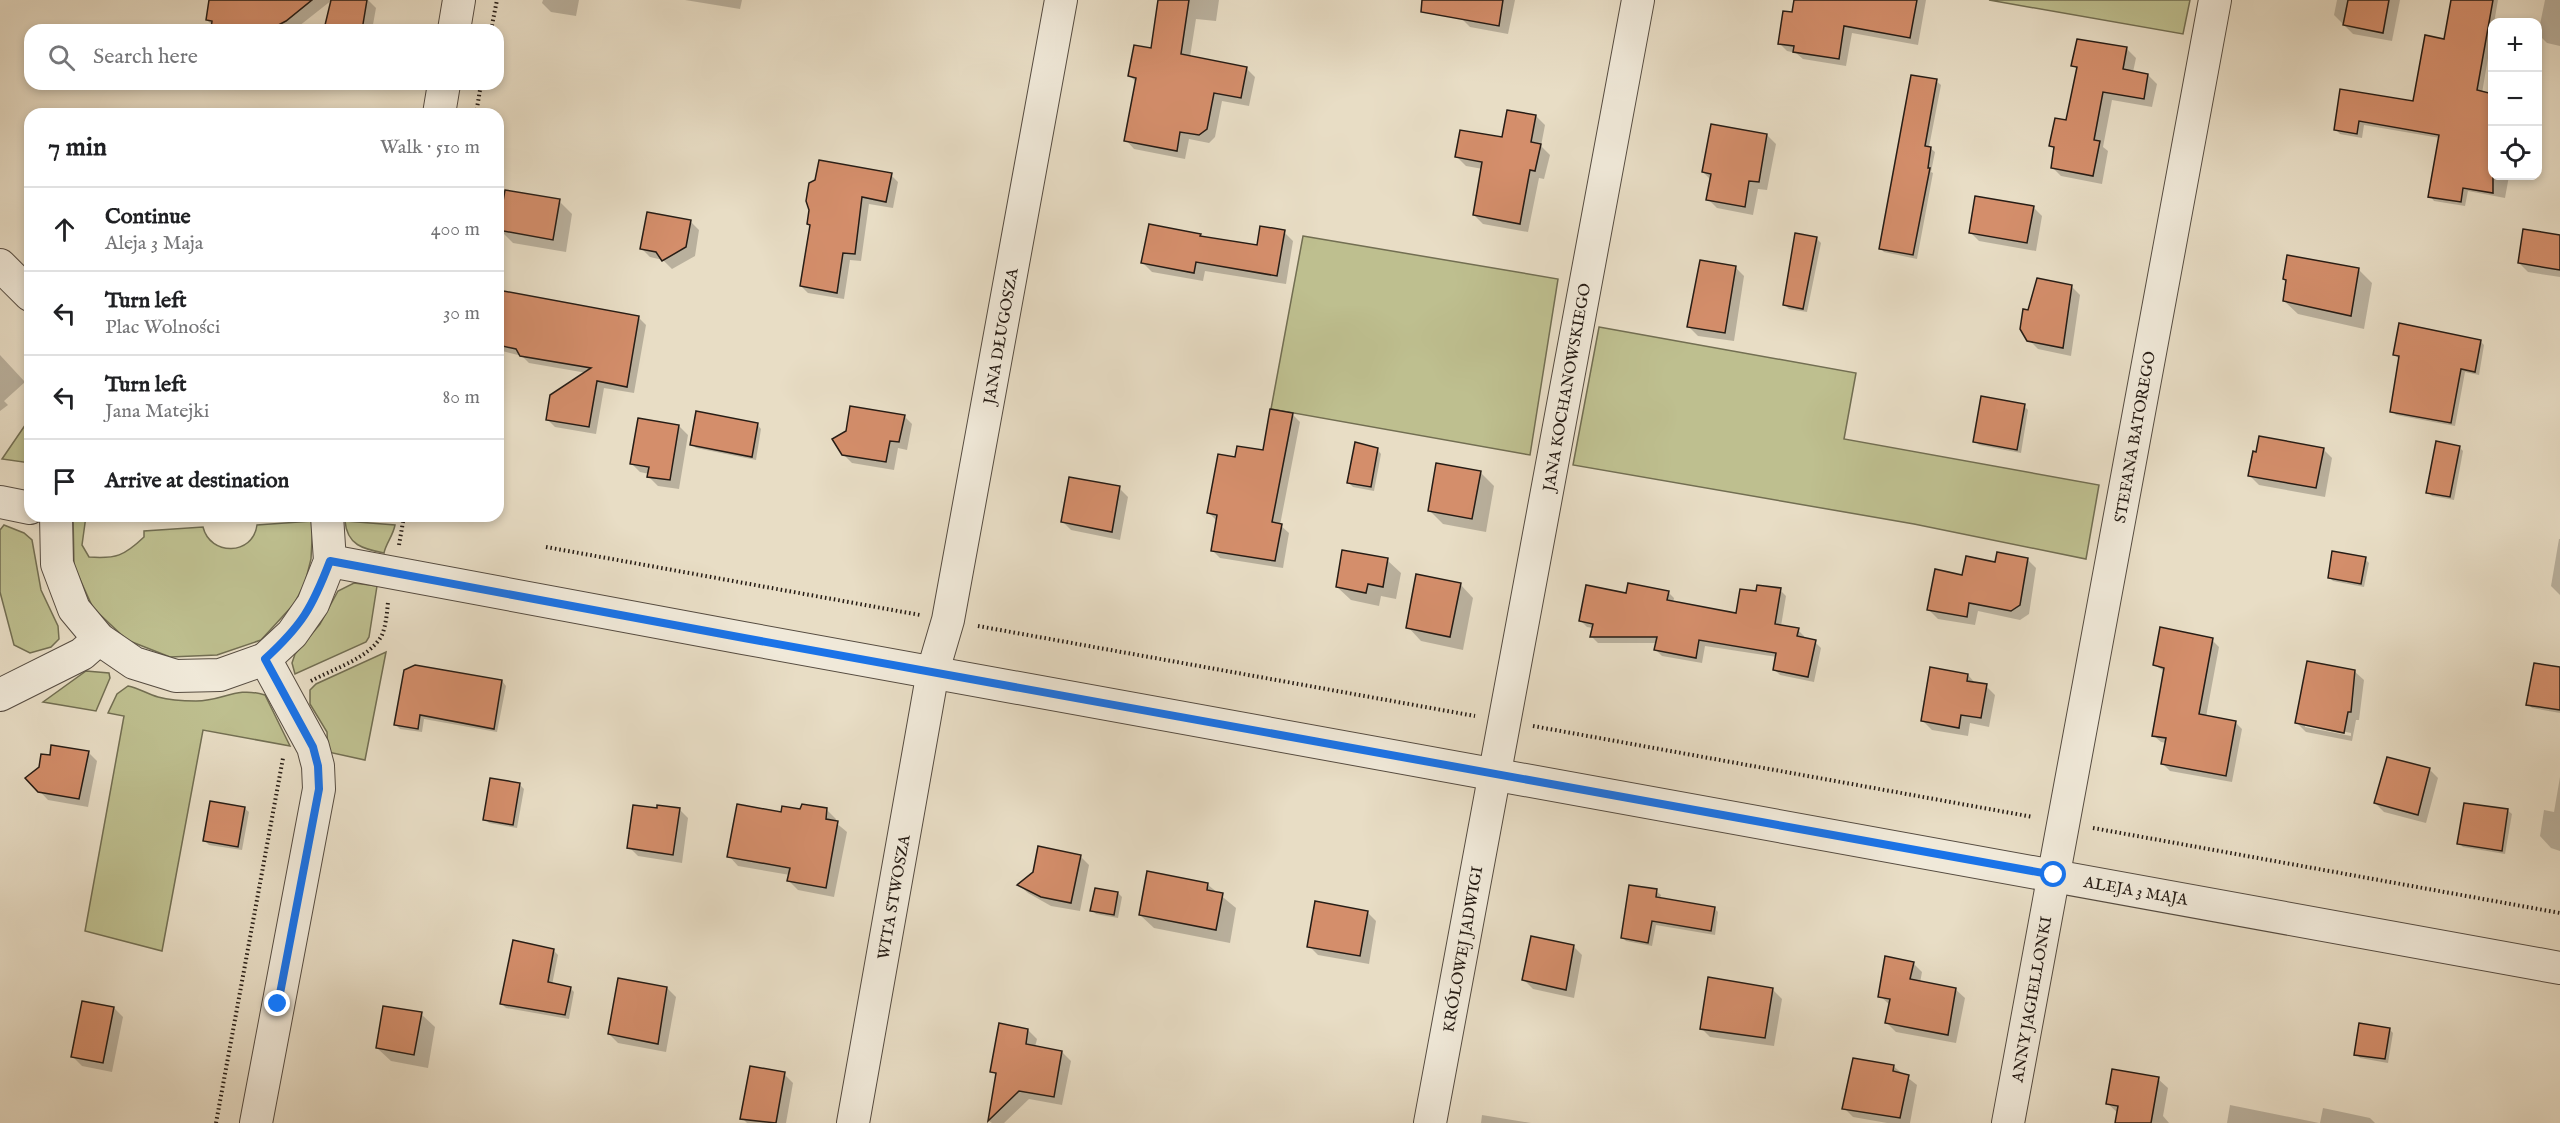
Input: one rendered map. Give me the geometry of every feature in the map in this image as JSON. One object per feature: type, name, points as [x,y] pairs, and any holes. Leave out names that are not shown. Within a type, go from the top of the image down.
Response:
[{"type":"street","points":[[455,24],[459,0]]},
{"type":"street","name":"JANA DŁUGOSZA","points":[[933,671],[948,620],[1061,0]]},
{"type":"street","name":"JANA KOCHANOWSKIEGO","points":[[1495,774],[1638,0]]},
{"type":"street","name":"STEFANA BATOREGO","points":[[2054,875],[2215,0]]},
{"type":"street","points":[[440,108],[443,90]]},
{"type":"street","points":[[0,265],[24,289]]},
{"type":"street","points":[[0,502],[24,507]]},
{"type":"street","points":[[56,522],[57,564],[74,609],[99,639],[134,663],[176,676],[220,675],[265,659],[292,634],[313,604],[330,561],[327,522]]},
{"type":"street","name":"ALEJA 3 MAJA","points":[[330,561],[2560,968]]},
{"type":"street","points":[[0,695],[82,654],[99,639]]},
{"type":"street","points":[[256,1123],[319,789],[318,766],[313,747],[265,659]]},
{"type":"street","name":"WITA STWOSZA","points":[[854,1123],[933,671]]},
{"type":"street","name":"KRÓLOWEJ JADWIGI","points":[[1430,1123],[1495,774]]},
{"type":"street","name":"ANNY JAGIELLONKI","points":[[2008,1123],[2054,875]]},
{"type":"path","points":[[492,24],[497,0]]},
{"type":"path","points":[[477,108],[480,90]]},
{"type":"path","points":[[397,554],[403,522]]},
{"type":"path","points":[[546,547],[2560,913]]},
{"type":"path","points":[[310,681],[363,654],[380,638],[389,598]]},
{"type":"path","points":[[216,1123],[284,749]]},
{"type":"green space","points":[[1989,0],[2190,0],[2183,34]]},
{"type":"green space","points":[[1303,236],[1558,279],[1530,455],[1271,409]]},
{"type":"green space","points":[[1599,327],[1856,373],[1844,439],[2099,485],[2086,559],[1914,524],[1573,465]]},
{"type":"green space","points":[[24,427],[24,462],[2,459]]},
{"type":"green space","points":[[73,522],[85,522],[82,545],[89,557],[113,557],[131,548],[144,537],[144,531],[203,527],[207,537],[214,543],[231,548],[240,547],[248,542],[254,535],[257,525],[313,522],[311,559],[305,583],[294,604],[261,640],[217,655],[170,657],[127,640],[93,608],[74,566]]},
{"type":"green space","points":[[345,522],[395,525],[384,553],[357,545],[346,529]]},
{"type":"green space","points":[[4,525],[24,533],[32,540],[41,590],[58,626],[59,639],[51,647],[30,653],[14,645],[0,592],[0,530]]},
{"type":"green space","points":[[354,583],[377,586],[369,637],[366,642],[295,674],[292,663],[295,654],[320,624],[338,591]]},
{"type":"green space","points":[[386,652],[365,760],[328,752],[327,732],[310,704],[310,690],[316,684]]},
{"type":"green space","points":[[86,671],[109,673],[110,678],[96,711],[43,702]]},
{"type":"green space","points":[[128,686],[158,697],[182,701],[206,700],[246,692],[265,695],[290,746],[203,730],[162,951],[85,931],[124,716],[108,713],[117,694]]},
{"type":"building","points":[[209,0],[312,0],[280,24],[212,24],[212,21],[206,20]]},
{"type":"building","points":[[331,0],[367,0],[363,24],[325,24]]},
{"type":"building","points":[[1158,0],[1189,0],[1181,54],[1247,67],[1241,98],[1214,93],[1207,129],[1199,135],[1180,132],[1177,151],[1124,141],[1136,78],[1128,76],[1134,45],[1151,48]]},
{"type":"building","points":[[1422,0],[1503,0],[1499,26],[1421,12]]},
{"type":"building","points":[[1794,0],[1917,0],[1910,38],[1844,26],[1839,59],[1793,52],[1794,46],[1778,44],[1783,11],[1792,12]]},
{"type":"building","points":[[2348,0],[2389,0],[2383,33],[2343,25]]},
{"type":"building","points":[[2451,0],[2493,0],[2477,90],[2488,93],[2488,180],[2493,180],[2493,193],[2463,188],[2461,202],[2428,197],[2439,135],[2359,121],[2357,134],[2334,130],[2340,89],[2413,101],[2425,35],[2444,39]]},
{"type":"building","points":[[2077,39],[2127,47],[2123,69],[2148,74],[2144,99],[2103,92],[2094,140],[2100,141],[2093,176],[2051,168],[2054,147],[2049,146],[2055,118],[2066,120],[2077,67],[2071,66]]},
{"type":"building","points":[[1911,75],[1937,79],[1925,146],[1931,147],[1928,168],[1930,168],[1913,255],[1879,249]]},
{"type":"building","points":[[1507,110],[1536,115],[1531,142],[1541,144],[1535,171],[1530,170],[1520,224],[1473,215],[1482,162],[1455,157],[1460,130],[1502,137]]},
{"type":"building","points":[[1711,124],[1767,134],[1759,182],[1749,181],[1745,207],[1706,200],[1711,174],[1702,172]]},
{"type":"building","points":[[819,160],[892,173],[886,202],[862,197],[855,254],[843,253],[837,293],[800,286],[810,225],[807,224],[809,210],[806,201],[809,183],[815,180]]},
{"type":"building","points":[[505,190],[560,199],[553,240],[504,231]]},
{"type":"building","points":[[1975,196],[2034,206],[2027,243],[1969,233]]},
{"type":"building","points":[[647,212],[691,220],[686,247],[662,261],[656,252],[640,249]]},
{"type":"building","points":[[1149,224],[1201,234],[1200,236],[1257,245],[1260,226],[1285,230],[1277,276],[1196,262],[1194,273],[1141,263]]},
{"type":"building","points":[[2523,229],[2560,235],[2560,270],[2518,263]]},
{"type":"building","points":[[1795,233],[1817,237],[1803,309],[1783,305]]},
{"type":"building","points":[[2287,255],[2359,268],[2351,316],[2283,301],[2286,280],[2283,279]]},
{"type":"building","points":[[1700,260],[1736,266],[1725,333],[1687,327]]},
{"type":"building","points":[[2037,278],[2072,285],[2063,348],[2027,341],[2020,329],[2023,309],[2028,310]]},
{"type":"building","points":[[504,291],[639,316],[627,387],[597,381],[589,427],[546,420],[550,395],[591,368],[520,356],[516,349],[504,346]]},
{"type":"building","points":[[2399,323],[2481,340],[2475,372],[2461,369],[2451,423],[2390,412],[2399,356],[2393,355]]},
{"type":"building","points":[[1981,396],[2025,404],[2017,450],[1973,442]]},
{"type":"building","points":[[850,406],[905,415],[899,442],[890,441],[886,462],[842,455],[832,439],[846,431]]},
{"type":"building","points":[[1270,409],[1293,413],[1272,522],[1282,524],[1275,561],[1211,551],[1217,515],[1207,513],[1218,454],[1235,457],[1237,446],[1263,450]]},
{"type":"building","points":[[696,411],[758,423],[752,457],[690,445]]},
{"type":"building","points":[[638,418],[679,425],[670,480],[647,477],[649,467],[630,464]]},
{"type":"building","points":[[2259,436],[2324,448],[2316,488],[2248,476],[2253,451],[2256,452]]},
{"type":"building","points":[[2436,441],[2460,446],[2450,497],[2426,493]]},
{"type":"building","points":[[1355,442],[1378,448],[1371,487],[1347,483]]},
{"type":"building","points":[[1436,463],[1481,471],[1472,519],[1428,511]]},
{"type":"building","points":[[1069,477],[1120,486],[1112,532],[1061,522]]},
{"type":"building","points":[[1342,550],[1388,558],[1383,587],[1368,584],[1366,593],[1336,587]]},
{"type":"building","points":[[2332,551],[2366,557],[2361,584],[2328,578]]},
{"type":"building","points":[[1997,552],[2028,558],[2020,605],[2011,611],[1969,603],[1967,617],[1927,610],[1935,569],[1962,575],[1966,556],[1995,562]]},
{"type":"building","points":[[1416,574],[1461,583],[1450,637],[1406,628]]},
{"type":"building","points":[[1628,583],[1669,591],[1667,600],[1736,613],[1740,589],[1756,591],[1757,585],[1781,588],[1775,624],[1799,628],[1797,636],[1816,640],[1808,677],[1773,670],[1776,653],[1699,640],[1696,658],[1654,650],[1657,637],[1590,637],[1593,624],[1579,621],[1586,585],[1626,593]]},
{"type":"building","points":[[2160,627],[2213,638],[2199,714],[2236,721],[2226,776],[2161,764],[2166,738],[2152,736],[2164,668],[2153,665]]},
{"type":"building","points":[[2307,661],[2355,670],[2351,712],[2348,712],[2344,733],[2295,723]]},
{"type":"building","points":[[2534,663],[2560,667],[2560,710],[2526,705]]},
{"type":"building","points":[[415,665],[502,680],[494,729],[420,715],[418,729],[394,725],[404,670]]},
{"type":"building","points":[[1930,667],[1968,674],[1967,681],[1987,684],[1981,718],[1961,715],[1959,728],[1921,721]]},
{"type":"building","points":[[51,745],[89,751],[79,799],[38,792],[25,778],[39,767],[41,754],[50,755]]},
{"type":"building","points":[[2387,757],[2430,768],[2418,815],[2374,803]]},
{"type":"building","points":[[490,778],[520,783],[513,825],[483,820]]},
{"type":"building","points":[[210,801],[245,807],[238,847],[203,841]]},
{"type":"building","points":[[2464,803],[2508,809],[2502,851],[2457,844]]},
{"type":"building","points":[[737,804],[781,812],[782,806],[800,809],[802,804],[827,808],[826,819],[838,821],[826,888],[787,881],[790,868],[727,857]]},
{"type":"building","points":[[633,805],[680,808],[673,855],[627,848]]},
{"type":"building","points":[[1038,846],[1081,855],[1071,903],[1041,897],[1017,885],[1033,872]]},
{"type":"building","points":[[1147,871],[1208,883],[1207,890],[1223,893],[1216,930],[1139,915]]},
{"type":"building","points":[[1629,885],[1657,889],[1656,897],[1715,907],[1711,931],[1652,921],[1648,943],[1621,938]]},
{"type":"building","points":[[1095,888],[1118,892],[1114,915],[1090,911]]},
{"type":"building","points":[[1315,901],[1368,911],[1360,956],[1307,947]]},
{"type":"building","points":[[1531,936],[1574,945],[1566,990],[1522,980]]},
{"type":"building","points":[[513,940],[554,949],[548,982],[571,987],[565,1015],[500,1004]]},
{"type":"building","points":[[1885,956],[1914,962],[1910,979],[1956,988],[1948,1035],[1885,1023],[1890,999],[1878,997]]},
{"type":"building","points":[[1708,977],[1773,988],[1765,1038],[1700,1029]]},
{"type":"building","points":[[618,978],[667,987],[658,1044],[608,1034]]},
{"type":"building","points":[[82,1001],[114,1007],[103,1063],[71,1057]]},
{"type":"building","points":[[383,1006],[422,1012],[414,1055],[376,1048]]},
{"type":"building","points":[[999,1023],[1028,1029],[1026,1044],[1062,1051],[1054,1097],[1019,1091],[988,1121],[996,1073],[990,1072]]},
{"type":"building","points":[[2359,1023],[2390,1028],[2385,1059],[2354,1055]]},
{"type":"building","points":[[1853,1058],[1894,1065],[1893,1071],[1909,1075],[1900,1118],[1842,1109]]},
{"type":"building","points":[[750,1066],[785,1072],[776,1123],[740,1119]]},
{"type":"building","points":[[2112,1069],[2159,1077],[2151,1123],[2115,1123],[2118,1106],[2106,1104]]},
{"type":"route","points":[[278,1004],[319,789],[318,766],[313,747],[265,659],[292,634],[313,604],[330,561],[2054,875]]}]
